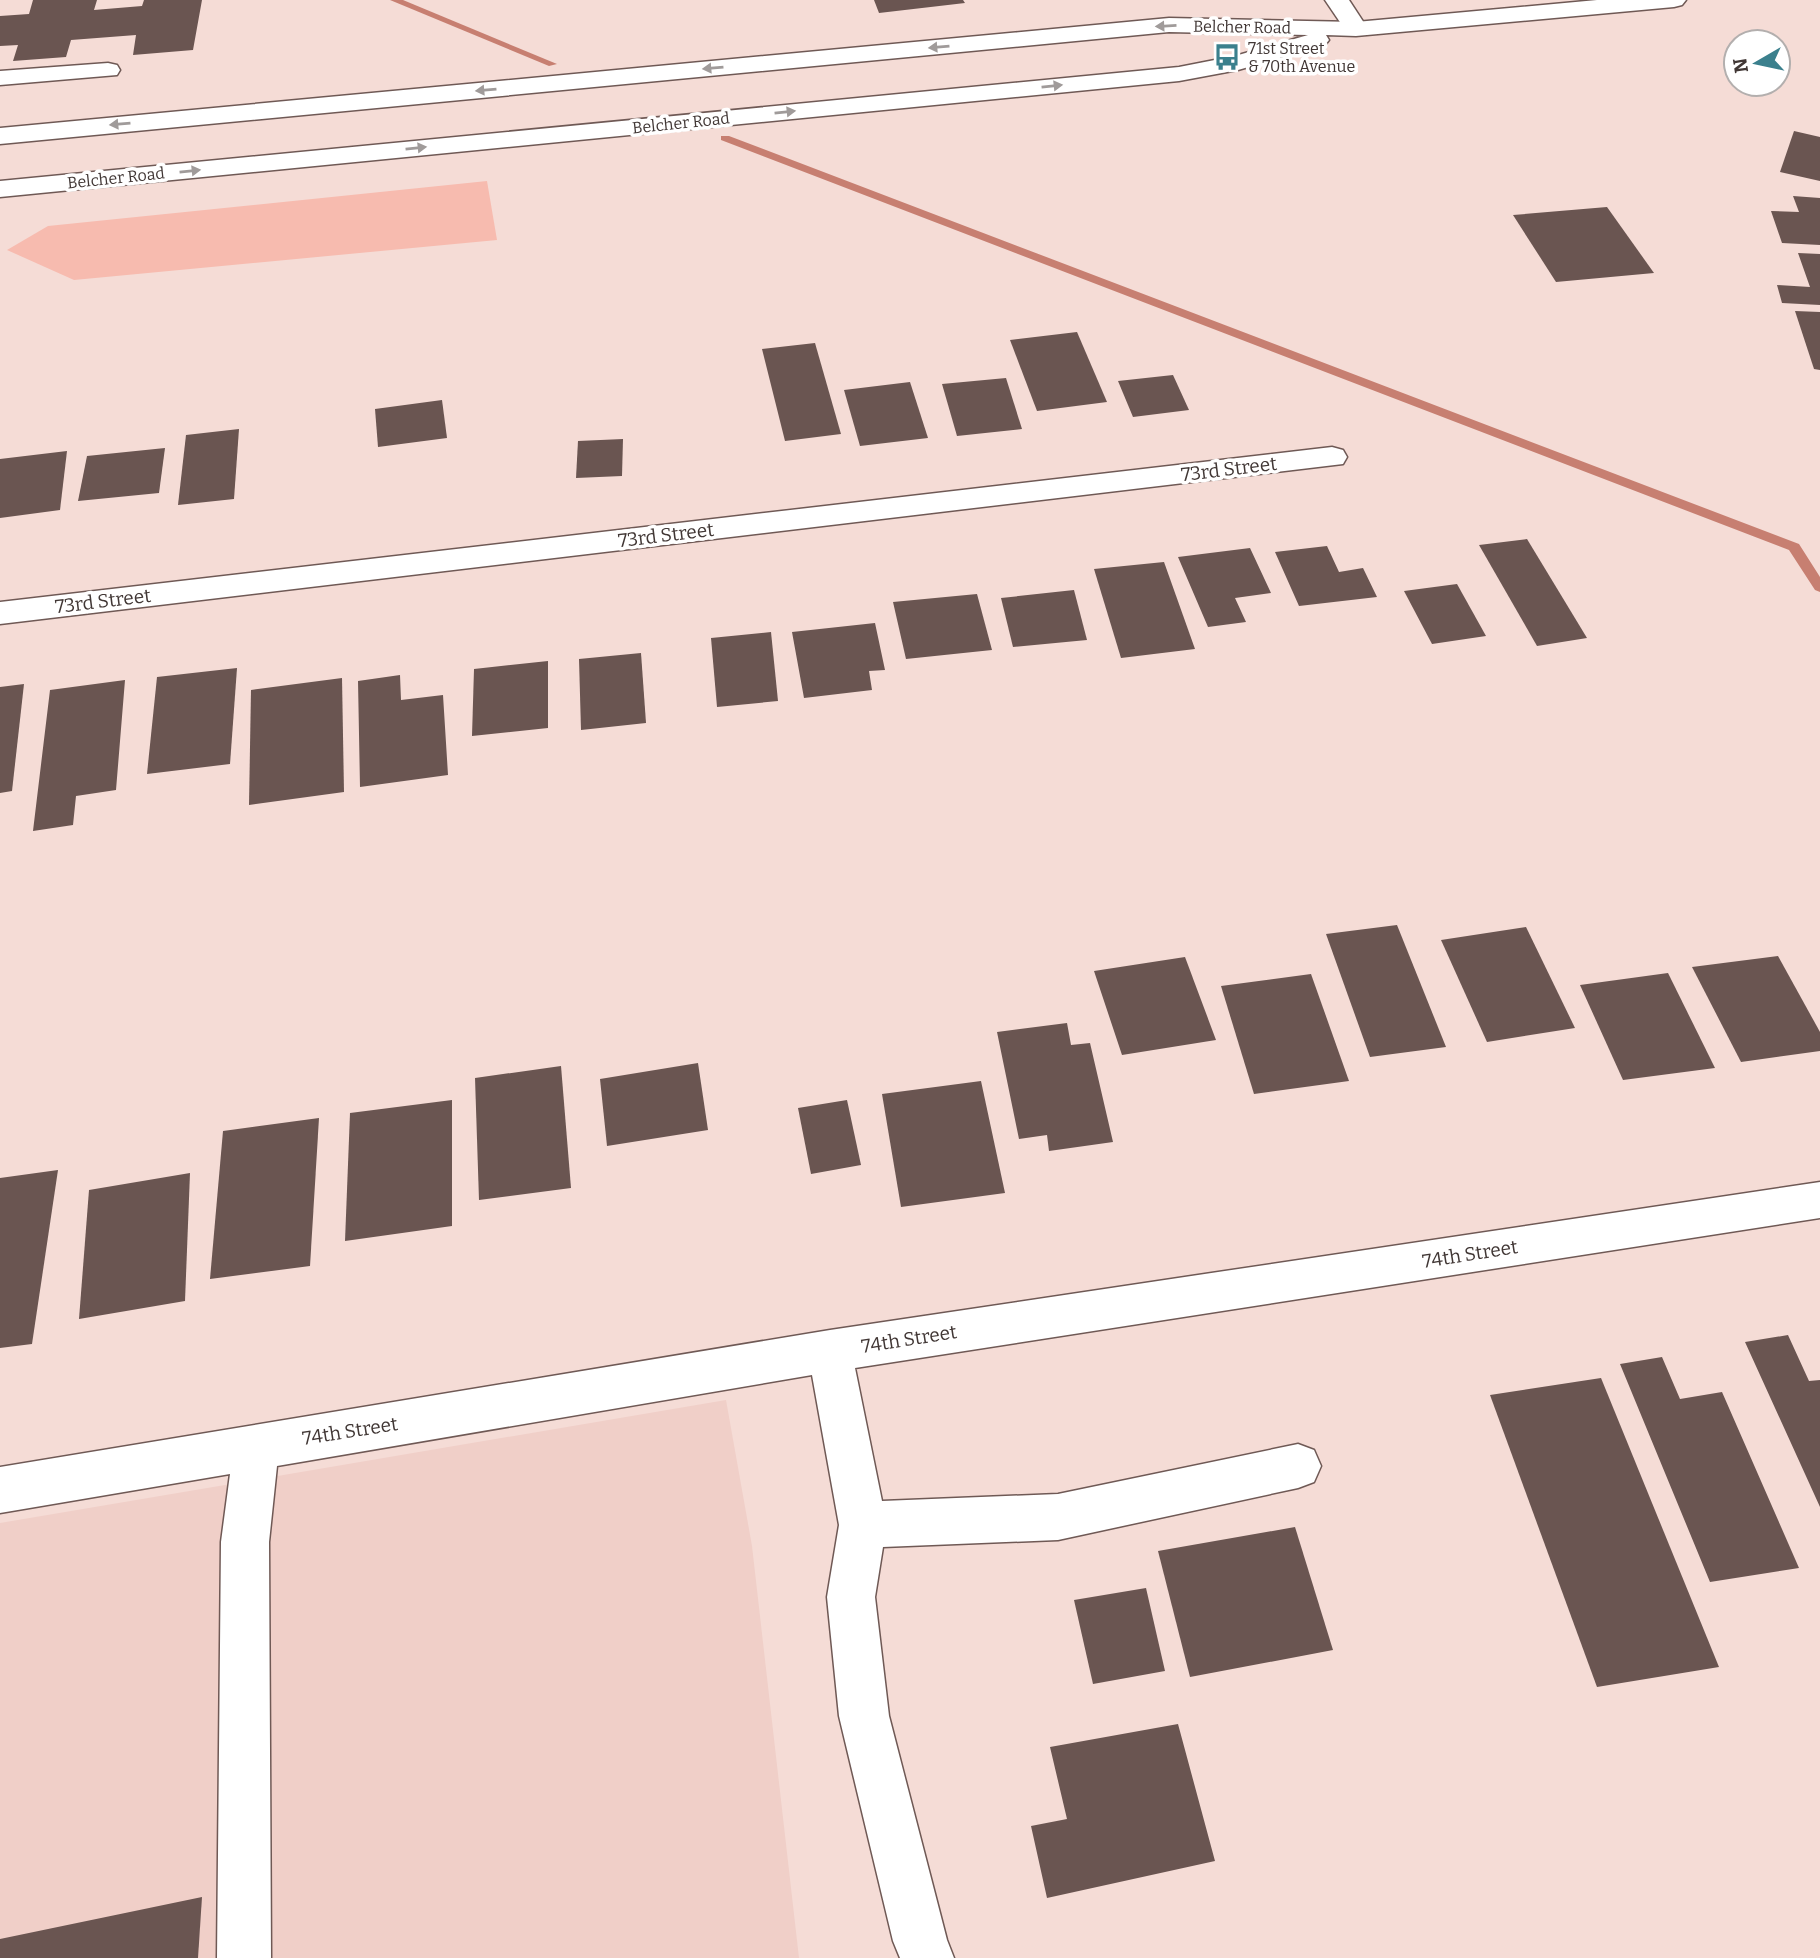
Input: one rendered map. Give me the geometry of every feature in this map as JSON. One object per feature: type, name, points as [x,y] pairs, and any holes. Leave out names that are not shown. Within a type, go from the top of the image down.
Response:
[{"type":"main road","points":[[1337,0],[1356,29]]},
{"type":"main road","name":"Belcher Road","points":[[0,136],[1169,25],[1356,29],[1674,0]]},
{"type":"main road","name":"Belcher Road","points":[[0,189],[1179,74],[1238,62],[1356,29]]},
{"type":"main road","points":[[0,78],[108,70]]},
{"type":"main road","name":"73rd Street","points":[[0,614],[1332,457]]},
{"type":"main road","name":"74th Street","points":[[0,1490],[830,1351],[1820,1200]]},
{"type":"main road","points":[[830,1351],[863,1525],[851,1597],[864,1716],[920,1941],[927,1958]]},
{"type":"main road","points":[[244,1958],[245,1542],[256,1447]]},
{"type":"main road","points":[[863,1525],[1058,1517],[1298,1466]]},
{"type":"shaded area","points":[[487,181],[497,240],[74,280],[7,250],[48,226]]},
{"type":"shaded area","points":[[726,1400],[752,1546],[799,1958],[0,1958],[0,1523]]},
{"type":"building","points":[[33,0],[97,0],[94,10],[142,6],[144,0],[202,0],[193,50],[133,55],[136,35],[71,40],[66,57],[13,61],[18,45],[0,46],[0,16],[29,14]]},
{"type":"building","points":[[874,0],[963,0],[965,3],[879,13]]},
{"type":"building","points":[[1794,131],[1820,137],[1820,181],[1780,172]]},
{"type":"building","points":[[1793,196],[1820,198],[1820,245],[1782,243],[1771,211],[1799,212]]},
{"type":"building","points":[[1607,207],[1654,273],[1556,282],[1513,215]]},
{"type":"building","points":[[1798,253],[1820,254],[1820,305],[1782,303],[1777,285],[1810,287]]},
{"type":"building","points":[[1795,311],[1820,312],[1820,370],[1814,369]]},
{"type":"building","points":[[1077,332],[1107,402],[1037,411],[1010,340]]},
{"type":"building","points":[[815,343],[841,434],[785,441],[762,349]]},
{"type":"building","points":[[1173,375],[1189,410],[1133,417],[1118,381]]},
{"type":"building","points":[[1006,378],[1022,429],[957,436],[942,384]]},
{"type":"building","points":[[910,382],[928,438],[860,446],[844,390]]},
{"type":"building","points":[[442,400],[447,438],[378,447],[375,409]]},
{"type":"building","points":[[239,429],[234,499],[178,505],[186,435]]},
{"type":"building","points":[[623,439],[622,476],[576,478],[578,441]]},
{"type":"building","points":[[165,448],[159,493],[78,501],[87,456]]},
{"type":"building","points":[[67,451],[60,510],[0,518],[0,459]]},
{"type":"building","points":[[1527,539],[1587,638],[1537,646],[1479,545]]},
{"type":"building","points":[[1327,546],[1339,572],[1363,568],[1377,597],[1299,606],[1275,552]]},
{"type":"building","points":[[1250,548],[1271,593],[1235,598],[1246,622],[1208,627],[1178,557]]},
{"type":"building","points":[[1164,562],[1195,649],[1121,658],[1094,569]]},
{"type":"building","points":[[1457,584],[1486,636],[1432,644],[1404,591]]},
{"type":"building","points":[[1074,590],[1087,640],[1013,647],[1001,598]]},
{"type":"building","points":[[977,594],[992,650],[906,659],[893,602]]},
{"type":"building","points":[[875,623],[885,670],[869,671],[872,690],[804,698],[792,632]]},
{"type":"building","points":[[771,632],[778,701],[717,707],[711,638]]},
{"type":"building","points":[[641,653],[646,723],[581,730],[579,659]]},
{"type":"building","points":[[548,661],[548,728],[472,736],[474,669]]},
{"type":"building","points":[[237,668],[230,764],[147,774],[157,677]]},
{"type":"building","points":[[400,675],[401,700],[443,695],[448,775],[360,787],[358,681]]},
{"type":"building","points":[[342,678],[344,792],[249,805],[251,690]]},
{"type":"building","points":[[125,680],[116,790],[76,796],[73,825],[33,831],[50,690]]},
{"type":"building","points":[[24,684],[12,791],[0,793],[0,687]]},
{"type":"building","points":[[1397,925],[1446,1047],[1370,1057],[1326,934]]},
{"type":"building","points":[[1526,927],[1575,1028],[1487,1042],[1441,940]]},
{"type":"building","points":[[1778,956],[1820,1032],[1820,1051],[1741,1062],[1692,967]]},
{"type":"building","points":[[1185,957],[1216,1040],[1122,1055],[1094,971]]},
{"type":"building","points":[[1668,973],[1715,1068],[1623,1080],[1580,985]]},
{"type":"building","points":[[1311,974],[1349,1081],[1254,1094],[1221,986]]},
{"type":"building","points":[[1067,1023],[1071,1045],[1090,1043],[1113,1142],[1049,1151],[1047,1135],[1019,1139],[997,1032]]},
{"type":"building","points":[[698,1063],[708,1130],[607,1146],[600,1079]]},
{"type":"building","points":[[561,1066],[571,1188],[479,1200],[475,1078]]},
{"type":"building","points":[[981,1081],[1005,1193],[901,1207],[882,1094]]},
{"type":"building","points":[[452,1100],[452,1226],[345,1241],[350,1113]]},
{"type":"building","points":[[847,1100],[861,1165],[811,1174],[798,1108]]},
{"type":"building","points":[[319,1118],[310,1266],[210,1279],[223,1131]]},
{"type":"building","points":[[58,1170],[32,1344],[0,1348],[0,1178]]},
{"type":"building","points":[[190,1173],[185,1301],[79,1319],[89,1190]]},
{"type":"building","points":[[1788,1335],[1809,1381],[1820,1380],[1820,1507],[1745,1342]]},
{"type":"building","points":[[1662,1357],[1680,1399],[1722,1392],[1799,1568],[1710,1582],[1620,1364]]},
{"type":"building","points":[[1601,1378],[1719,1667],[1597,1687],[1490,1395]]},
{"type":"building","points":[[1295,1527],[1333,1650],[1190,1677],[1158,1551]]},
{"type":"building","points":[[1146,1588],[1165,1671],[1093,1684],[1074,1600]]},
{"type":"building","points":[[1178,1724],[1215,1861],[1047,1898],[1031,1826],[1067,1819],[1050,1747]]},
{"type":"building","points":[[202,1897],[198,1958],[0,1958],[0,1939]]},
{"type":"waterway","points":[[395,0],[552,64]]},
{"type":"waterway","points":[[725,138],[1794,547],[1820,587]]},
{"type":"place","name":"71st Street & 70th Avenue","points":[[1227,57]]}]
